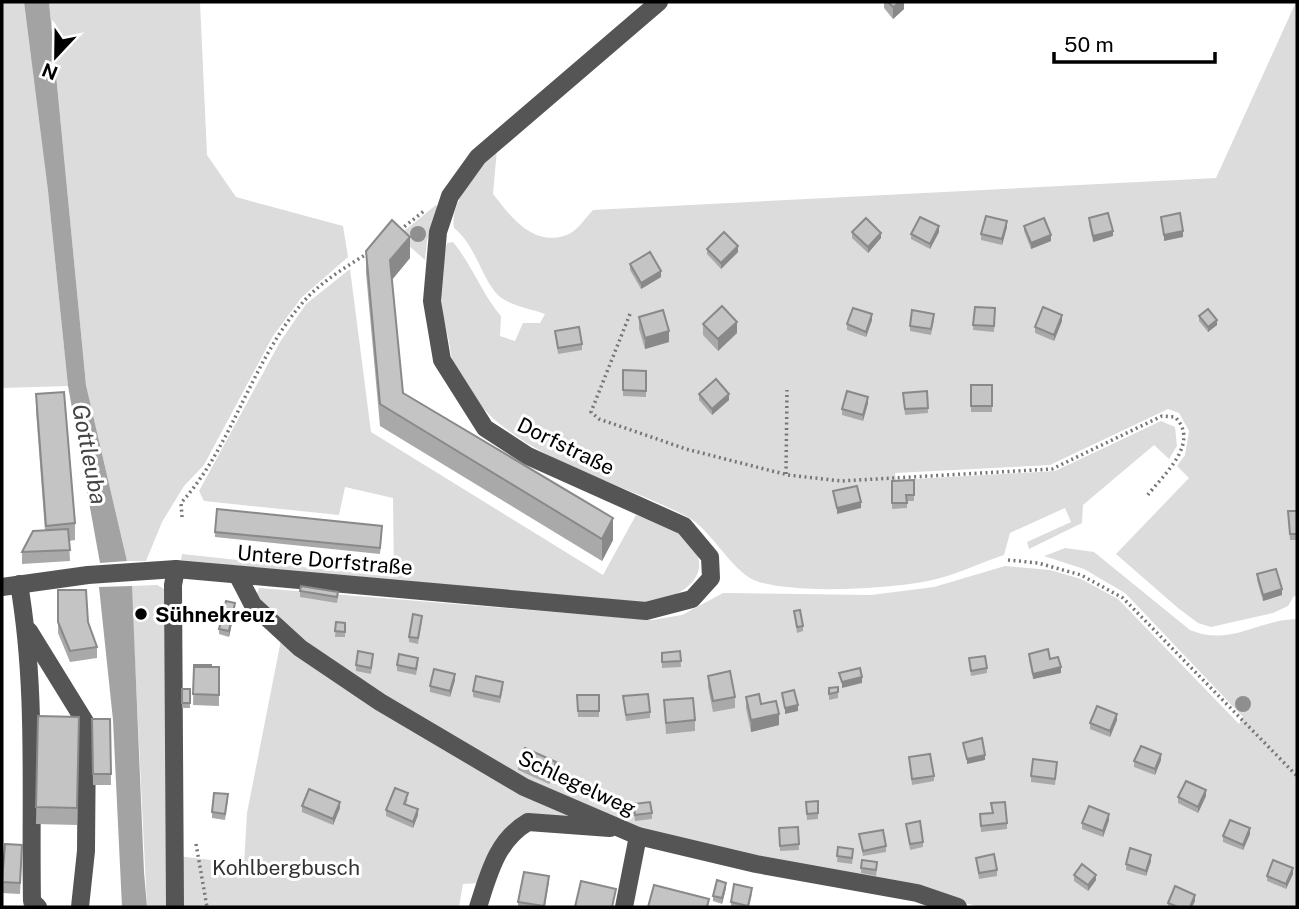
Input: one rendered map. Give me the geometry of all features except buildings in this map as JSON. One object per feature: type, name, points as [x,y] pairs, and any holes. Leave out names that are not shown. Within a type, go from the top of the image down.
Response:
[{"type":"street","name":"Dorfstraße","points":[[646,611],[692,599],[710,578],[710,556],[684,526],[528,456],[485,428],[442,360],[432,301],[438,232],[450,196],[478,157],[659,2]]},
{"type":"street","name":"Untere Dorfstraße","points":[[10,585],[88,575],[176,569],[646,611]]},
{"type":"street","points":[[175,907],[173,585],[176,569]]},
{"type":"street","name":"Schlegelweg","points":[[238,576],[253,605],[290,639],[380,702],[524,787],[638,836],[756,864],[917,893],[958,907]]},
{"type":"street","points":[[10,585],[27,628],[88,725],[86,851],[80,907]]},
{"type":"street","points":[[27,628],[33,740],[32,901],[38,907]]},
{"type":"street","points":[[478,907],[500,848],[509,835],[528,822],[607,829],[615,826]]},
{"type":"street","points":[[624,907],[638,836]]},
{"type":"path","points":[[393,236],[436,202],[450,196]]},
{"type":"path","points":[[182,517],[181,503],[208,468],[276,340],[312,294],[328,279],[372,250]]},
{"type":"path","points":[[630,314],[591,412],[599,419],[686,449],[786,474],[841,481],[1052,469],[1162,416],[1175,417],[1184,431],[1183,447],[1147,496]]},
{"type":"path","points":[[786,474],[787,390]]},
{"type":"path","points":[[1008,560],[1038,563],[1081,575],[1123,598],[1297,776]]},
{"type":"path","points":[[194,835],[207,907]]},
{"type":"green space","points":[[2,2],[24,2],[48,191],[68,386],[2,388]]},
{"type":"green space","points":[[49,2],[200,2],[207,155],[236,197],[343,226],[348,257],[302,297],[273,336],[204,465],[184,486],[162,522],[146,561],[127,561],[86,385]]},
{"type":"green space","points":[[1296,2],[1297,597],[1294,596],[1288,606],[1273,613],[1211,627],[1198,623],[1116,554],[1189,478],[1177,466],[1185,455],[1189,431],[1179,413],[1168,409],[1050,465],[895,473],[896,480],[1055,471],[1161,421],[1175,427],[1177,446],[1169,459],[1154,445],[1083,505],[1082,523],[1029,549],[1027,542],[1071,522],[1065,508],[1010,533],[1004,555],[947,576],[890,586],[819,589],[776,586],[749,578],[696,522],[546,454],[495,420],[457,378],[442,301],[442,266],[447,243],[453,242],[460,251],[501,316],[500,336],[515,341],[523,323],[540,323],[545,314],[512,304],[500,297],[467,242],[454,228],[456,207],[461,196],[497,149],[493,194],[525,228],[534,234],[556,238],[572,232],[593,210],[1216,178]]},
{"type":"green space","points":[[436,205],[438,208],[427,240],[425,260],[398,236]]},
{"type":"green space","points":[[350,269],[371,432],[603,575],[636,515],[670,528],[692,545],[698,556],[699,567],[690,585],[680,592],[654,601],[629,602],[403,583],[181,560],[182,554],[394,577],[393,498],[345,487],[339,515],[204,501],[199,491],[280,342],[306,304]]},
{"type":"green space","points":[[1065,548],[1094,552],[1190,630],[1218,636],[1282,620],[1297,619],[1297,907],[979,907],[916,888],[766,861],[642,829],[525,782],[459,745],[302,641],[256,597],[259,588],[652,620],[682,615],[723,593],[871,595],[934,587],[1005,566],[1050,570],[1081,579],[1118,599],[1239,724],[1243,717],[1125,593],[1084,569],[1044,556]]},
{"type":"green space","points":[[157,585],[166,590],[170,907],[147,907],[132,601],[132,586]]},
{"type":"green space","name":"Kohlbergbusch","points":[[281,640],[595,822],[529,816],[480,883],[463,884],[459,907],[182,907],[178,856],[244,864],[247,813]]},
{"type":"water","name":"Gottleuba","points":[[24,2],[49,2],[86,385],[127,561],[100,563],[68,386],[48,191]]},
{"type":"water","points":[[132,586],[147,907],[122,907],[113,720],[99,587]]},
{"type":"place","name":"Sühnekreuz","points":[[141,614]]}]
